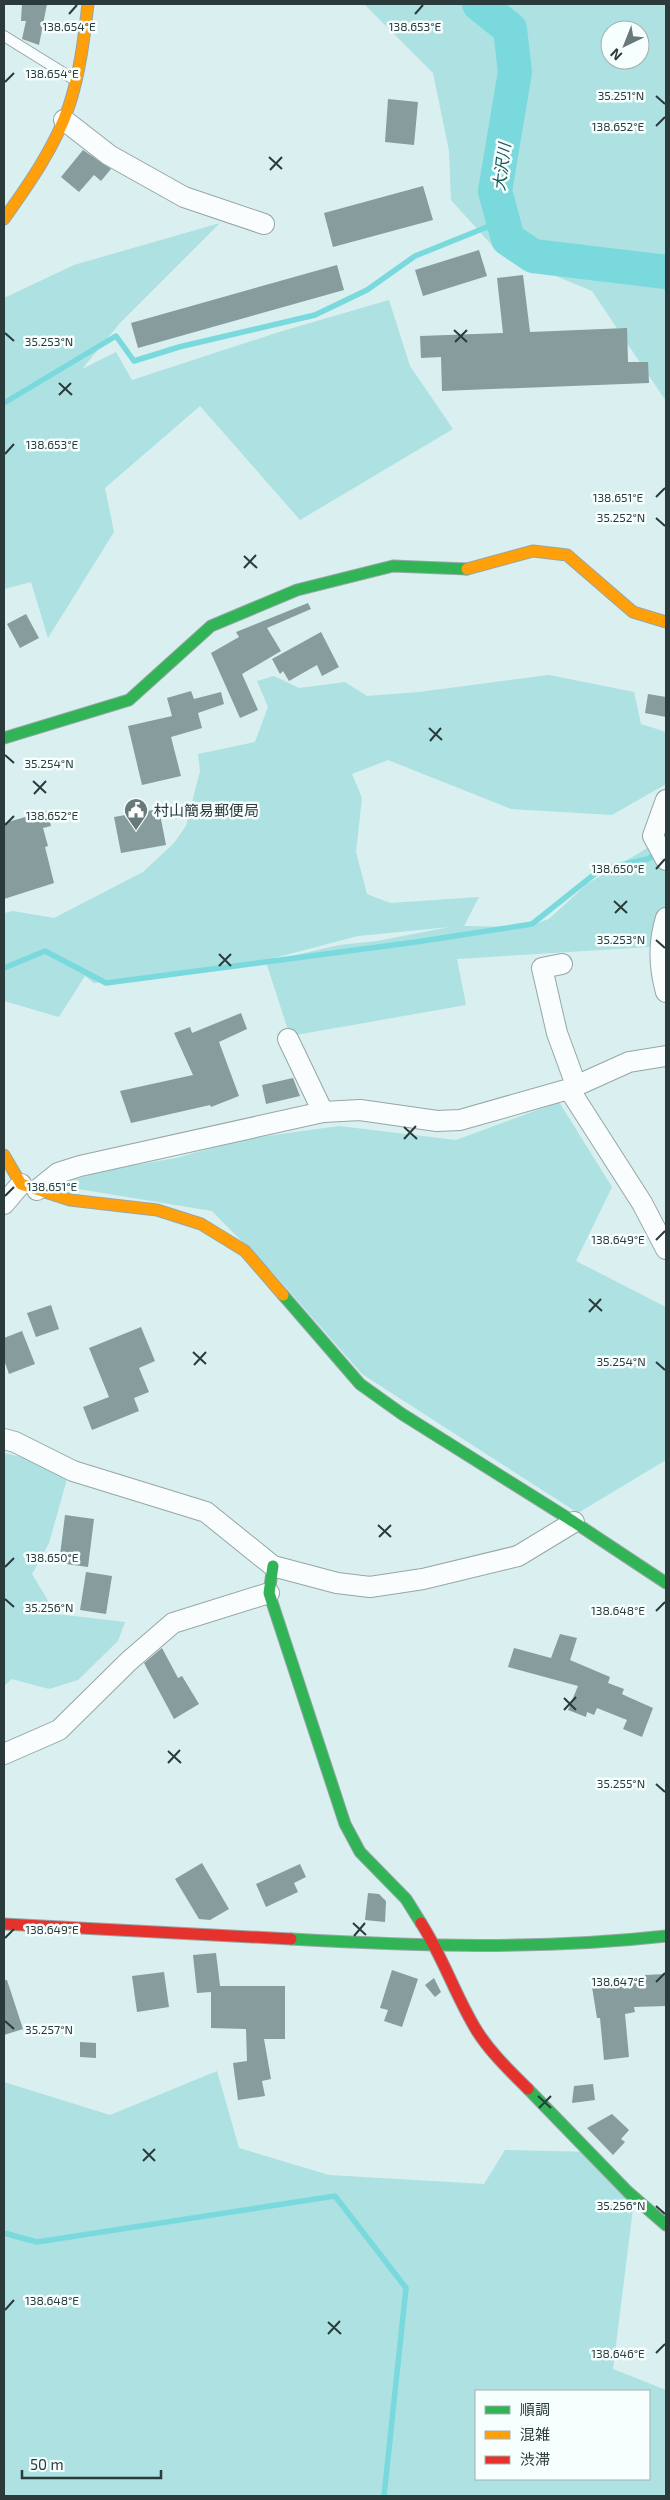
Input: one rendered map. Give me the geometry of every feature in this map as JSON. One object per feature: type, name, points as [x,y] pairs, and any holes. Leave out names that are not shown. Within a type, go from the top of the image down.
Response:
[{"type":"street","points":[[4,219],[25,190],[64,120],[82,51],[88,4]]},
{"type":"street","points":[[64,120],[109,155],[184,197],[264,224]]},
{"type":"street","points":[[4,738],[129,700],[211,626],[297,590],[393,566],[465,569],[533,551],[567,555],[633,612],[666,622]]},
{"type":"street","points":[[666,800],[653,836],[666,860]]},
{"type":"street","points":[[666,918],[662,930],[659,967],[666,992]]},
{"type":"street","points":[[562,964],[542,968],[572,1087],[642,1203],[666,1249]]},
{"type":"street","points":[[288,1039],[323,1112]]},
{"type":"street","points":[[4,1204],[29,1187],[58,1173],[80,1166],[323,1112],[360,1110],[437,1121],[460,1120],[572,1087],[629,1062],[666,1056]]},
{"type":"street","points":[[4,1155],[29,1187],[70,1200],[157,1210],[201,1224],[245,1251],[360,1384],[402,1414],[574,1522],[666,1583]]},
{"type":"street","points":[[4,1439],[15,1442],[73,1471],[206,1512],[273,1566],[337,1582],[370,1586],[405,1582],[518,1556],[574,1522]]},
{"type":"street","points":[[273,1566],[268,1593],[345,1824],[360,1852],[406,1899],[436,1947],[477,2031],[496,2056],[628,2192],[666,2225]]},
{"type":"street","points":[[4,1754],[59,1730],[129,1661],[173,1623],[268,1593]]},
{"type":"street","points":[[4,1924],[109,1932],[436,1947],[546,1947],[600,1944],[666,1936]]},
{"type":"lane","points":[[4,36],[75,80]]},
{"type":"shaded area","points":[[364,4],[666,4],[666,401],[592,291],[498,252],[451,200],[449,151],[433,73]]},
{"type":"shaded area","points":[[220,223],[120,323],[82,369],[116,352],[132,380],[279,332],[389,300],[410,366],[453,429],[300,520],[200,406],[105,488],[114,532],[48,638],[31,582],[4,589],[4,298],[74,265]]},
{"type":"shaded area","points":[[549,675],[634,692],[641,724],[666,732],[666,784],[612,815],[511,809],[388,760],[352,774],[362,798],[356,852],[367,894],[390,903],[479,897],[464,926],[526,927],[549,919],[587,884],[654,844],[666,812],[666,946],[457,959],[466,1005],[290,1036],[266,962],[339,945],[377,941],[450,927],[358,936],[259,962],[94,983],[85,976],[59,1017],[4,1001],[4,913],[13,911],[54,918],[143,872],[174,843],[186,826],[200,771],[198,754],[255,742],[268,707],[257,681],[274,676],[299,688],[345,682],[367,696],[419,692]]},
{"type":"shaded area","points":[[559,1102],[612,1187],[576,1261],[666,1307],[666,1460],[578,1513],[362,1374],[275,1275],[212,1211],[66,1187],[70,1181],[106,1170],[176,1158],[244,1139],[339,1126],[456,1140]]},
{"type":"shaded area","points":[[4,1453],[46,1463],[67,1479],[49,1543],[32,1574],[56,1614],[125,1622],[118,1641],[78,1680],[49,1689],[12,1679],[4,1686]]},
{"type":"shaded area","points":[[217,2071],[239,2148],[329,2175],[484,2184],[505,2150],[593,2152],[633,2208],[613,2369],[666,2390],[666,2496],[4,2496],[4,2082],[110,2115]]},
{"type":"building","points":[[22,4],[47,4],[39,45],[22,39],[26,21],[21,21]]},
{"type":"building","points":[[388,99],[418,102],[414,145],[385,142]]},
{"type":"building","points":[[83,150],[111,169],[101,181],[94,175],[79,192],[61,177]]},
{"type":"building","points":[[423,186],[433,220],[333,247],[324,213]]},
{"type":"building","points":[[479,250],[487,276],[423,296],[415,270]]},
{"type":"building","points":[[337,265],[344,290],[138,348],[131,323]]},
{"type":"building","points":[[523,275],[530,332],[627,328],[628,362],[648,362],[649,383],[442,391],[441,357],[421,358],[420,336],[503,333],[497,278]]},
{"type":"building","points":[[308,603],[311,609],[267,628],[281,651],[242,674],[258,710],[240,718],[211,653],[239,637],[236,632]]},
{"type":"building","points":[[26,614],[39,638],[20,648],[7,624]]},
{"type":"building","points":[[321,632],[339,667],[322,676],[317,665],[289,681],[283,671],[280,674],[272,659]]},
{"type":"building","points":[[191,691],[194,699],[221,692],[224,704],[198,713],[202,728],[171,737],[181,776],[142,785],[128,726],[172,716],[167,698]]},
{"type":"building","points":[[648,694],[666,697],[666,717],[645,713]]},
{"type":"building","points":[[159,809],[166,845],[121,853],[114,817]]},
{"type":"building","points":[[47,811],[51,826],[43,828],[48,846],[45,847],[54,883],[4,899],[4,823]]},
{"type":"building","points":[[241,1013],[247,1029],[219,1042],[239,1096],[211,1107],[210,1105],[131,1123],[120,1091],[193,1075],[174,1033],[190,1027],[192,1033]]},
{"type":"building","points":[[293,1078],[300,1096],[266,1104],[262,1085]]},
{"type":"building","points":[[51,1305],[59,1329],[36,1337],[27,1313]]},
{"type":"building","points":[[141,1327],[155,1361],[139,1368],[149,1392],[134,1398],[139,1411],[92,1430],[83,1407],[109,1397],[89,1348]]},
{"type":"building","points":[[22,1331],[35,1364],[9,1374],[4,1360],[4,1338]]},
{"type":"building","points":[[65,1515],[94,1519],[88,1567],[59,1563]]},
{"type":"building","points":[[86,1572],[112,1576],[106,1614],[80,1610]]},
{"type":"building","points":[[560,1634],[577,1638],[570,1660],[610,1677],[608,1683],[624,1689],[622,1694],[653,1708],[642,1737],[623,1729],[627,1720],[597,1708],[594,1715],[587,1712],[586,1717],[568,1710],[578,1686],[508,1667],[514,1648],[551,1658]]},
{"type":"building","points":[[162,1648],[178,1678],[182,1676],[199,1704],[174,1719],[144,1663]]},
{"type":"building","points":[[202,1863],[229,1909],[210,1920],[199,1919],[175,1879]]},
{"type":"building","points":[[300,1864],[306,1877],[294,1883],[298,1892],[266,1907],[256,1884]]},
{"type":"building","points":[[368,1893],[379,1894],[386,1901],[385,1922],[365,1920]]},
{"type":"building","points":[[216,1953],[220,1986],[285,1986],[285,2039],[264,2039],[271,2079],[262,2081],[265,2096],[238,2100],[233,2063],[247,2061],[246,2029],[211,2028],[211,1992],[197,1993],[193,1955]]},
{"type":"building","points":[[392,1970],[418,1979],[402,2027],[384,2021],[388,2010],[380,2008]]},
{"type":"building","points":[[164,1972],[169,2007],[137,2012],[132,1976]]},
{"type":"building","points":[[666,1974],[666,2006],[634,2007],[635,2012],[625,2014],[629,2057],[604,2060],[600,2018],[597,2018],[592,1987],[645,1978],[645,1975]]},
{"type":"building","points":[[434,1978],[441,1992],[435,1997],[425,1985]]},
{"type":"building","points":[[4,1980],[7,1980],[23,2029],[4,2035]]},
{"type":"building","points":[[80,2042],[96,2043],[96,2058],[80,2057]]},
{"type":"building","points":[[593,2084],[595,2100],[572,2103],[574,2086]]},
{"type":"building","points":[[612,2114],[629,2130],[621,2139],[625,2142],[613,2155],[587,2128]]},
{"type":"waterway","name":"大沢川","points":[[479,4],[510,29],[515,72],[495,191],[508,239],[533,256],[666,272]]},
{"type":"waterway","points":[[4,403],[116,336],[134,361],[179,347],[315,315],[367,290],[415,256],[502,221]]},
{"type":"waterway","points":[[4,968],[45,951],[106,983],[416,942],[532,924],[601,869],[648,859],[659,851]]},
{"type":"waterway","points":[[4,2233],[37,2242],[335,2196],[406,2288],[384,2496]]},
{"type":"traffic: fast","points":[[4,738],[129,700],[211,626],[297,590],[393,566],[467,569]]},
{"type":"traffic: fast","points":[[283,1295],[360,1384],[402,1414],[574,1522],[666,1583]]},
{"type":"traffic: fast","points":[[273,1566],[269,1593],[345,1824],[360,1852],[406,1899],[421,1923]]},
{"type":"traffic: fast","points":[[291,1939],[432,1945],[525,1945],[666,1936]]},
{"type":"traffic: fast","points":[[528,2089],[628,2192],[666,2225]]},
{"type":"traffic: slow","points":[[4,219],[41,165],[69,106],[79,68],[88,4]]},
{"type":"traffic: slow","points":[[467,569],[533,551],[567,555],[633,612],[666,622]]},
{"type":"traffic: slow","points":[[4,1155],[21,1184],[70,1200],[157,1210],[201,1224],[245,1251],[283,1295]]},
{"type":"traffic: jam","points":[[421,1923],[436,1949],[462,2005],[482,2039],[528,2089]]},
{"type":"traffic: jam","points":[[4,1924],[291,1939]]},
{"type":"place","name":"村山簡易郵便局","points":[[136,831]]}]
